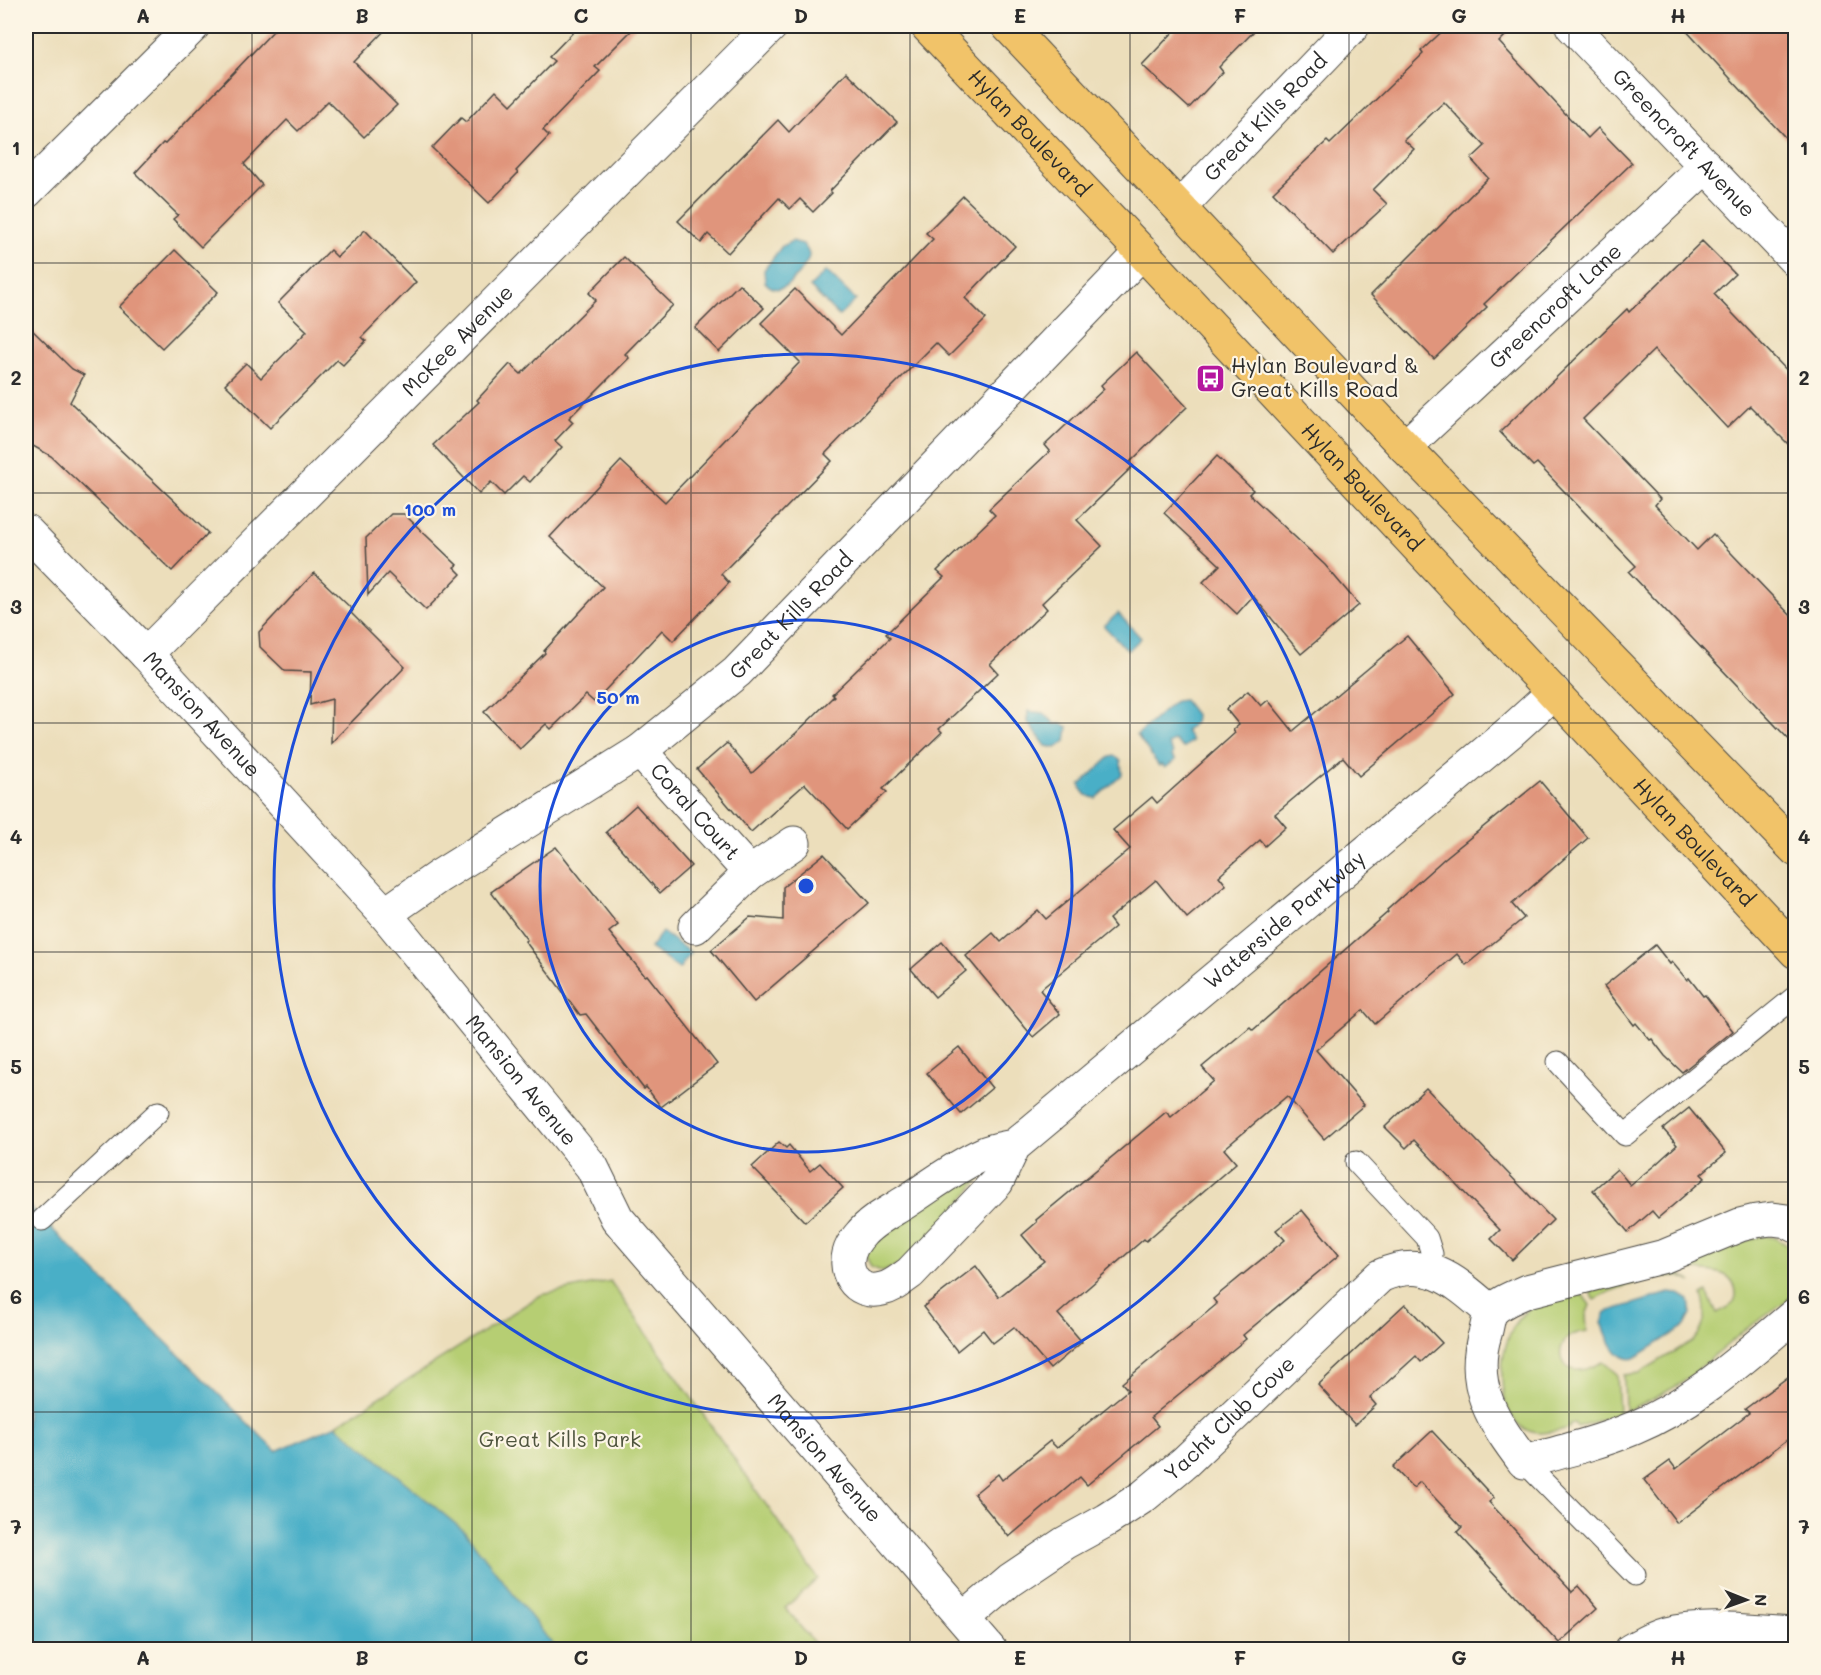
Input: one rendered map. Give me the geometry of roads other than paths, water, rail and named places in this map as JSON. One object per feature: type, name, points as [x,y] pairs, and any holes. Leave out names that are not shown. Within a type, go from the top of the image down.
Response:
[{"type":"main road","name":"Hylan Boulevard","points":[[927,26],[1142,252],[1796,952]]},
{"type":"main road","points":[[1008,26],[1405,447],[1796,850]]},
{"type":"street","points":[[26,192],[193,26]]},
{"type":"street","name":"McKee Avenue","points":[[146,654],[771,26]]},
{"type":"street","name":"Great Kills Road","points":[[1180,207],[1353,26]]},
{"type":"street","name":"Greencroft Avenue","points":[[1572,26],[1796,261]]},
{"type":"street","name":"Greencroft Lane","points":[[1405,447],[1706,166]]},
{"type":"street","name":"Great Kills Road","points":[[385,914],[438,877],[640,751],[737,672],[1142,252]]},
{"type":"street","name":"Mansion Avenue","points":[[26,531],[146,654],[385,914],[592,1167],[617,1218],[990,1650]]},
{"type":"street","name":"Waterside Parkway","points":[[1014,1146],[983,1154],[929,1186],[860,1234],[851,1248],[847,1263],[849,1275],[856,1285],[866,1289],[882,1289],[910,1273],[997,1182],[1014,1146],[1510,732],[1554,692]]},
{"type":"street","name":"Coral Court","points":[[640,751],[750,873]]},
{"type":"street","name":"Coral Court","points":[[695,927],[750,873],[794,843]]},
{"type":"street","points":[[1796,1226],[1787,1221],[1772,1219],[1740,1225],[1665,1256],[1527,1291],[1508,1300],[1491,1312],[1482,1344],[1483,1393],[1497,1426],[1524,1462],[1597,1442],[1635,1428],[1666,1412],[1713,1383],[1796,1314]]},
{"type":"street","name":"Yacht Club Cove","points":[[964,1619],[1010,1580],[1065,1543],[1107,1520],[1152,1489],[1185,1462],[1380,1276],[1393,1270],[1408,1268],[1431,1270],[1456,1282],[1491,1312]]},
{"type":"street","points":[[1631,1650],[1663,1635],[1683,1631],[1796,1633]]},
{"type":"lane","points":[[1558,1062],[1625,1135],[1796,996]]},
{"type":"lane","points":[[42,1220],[158,1112]]},
{"type":"lane","points":[[1356,1162],[1427,1239],[1432,1254],[1431,1270]]},
{"type":"lane","points":[[1524,1462],[1635,1575]]},
{"type":"water","points":[[792,241],[803,244],[809,256],[808,261],[788,285],[779,289],[770,286],[765,282],[764,270],[782,246]]},
{"type":"water","points":[[826,271],[856,300],[839,316],[810,287]]},
{"type":"water","points":[[1118,613],[1141,638],[1128,651],[1104,626]]},
{"type":"water","points":[[1184,700],[1196,716],[1195,722],[1186,731],[1192,741],[1183,748],[1174,740],[1168,745],[1176,760],[1165,768],[1162,764],[1159,766],[1137,735],[1175,701]]},
{"type":"water","points":[[1028,711],[1044,713],[1055,724],[1068,727],[1066,741],[1056,748],[1046,746],[1027,721]]},
{"type":"water","points":[[1115,756],[1121,761],[1122,775],[1096,798],[1082,791],[1080,785],[1110,757]]},
{"type":"water","points":[[662,932],[691,953],[679,969],[650,948]]},
{"type":"water","points":[[26,1203],[276,1451],[336,1425],[464,1531],[556,1649],[26,1649]]},
{"type":"water","points":[[1669,1293],[1679,1294],[1689,1300],[1691,1314],[1685,1326],[1635,1358],[1623,1357],[1613,1348],[1602,1322],[1606,1312]]},
{"type":"place","name":"Hylan Boulevard & Great Kills Road","points":[[1210,378]]},
{"type":"park label","name":"Great Kills Park","points":[[560,1440]]}]
